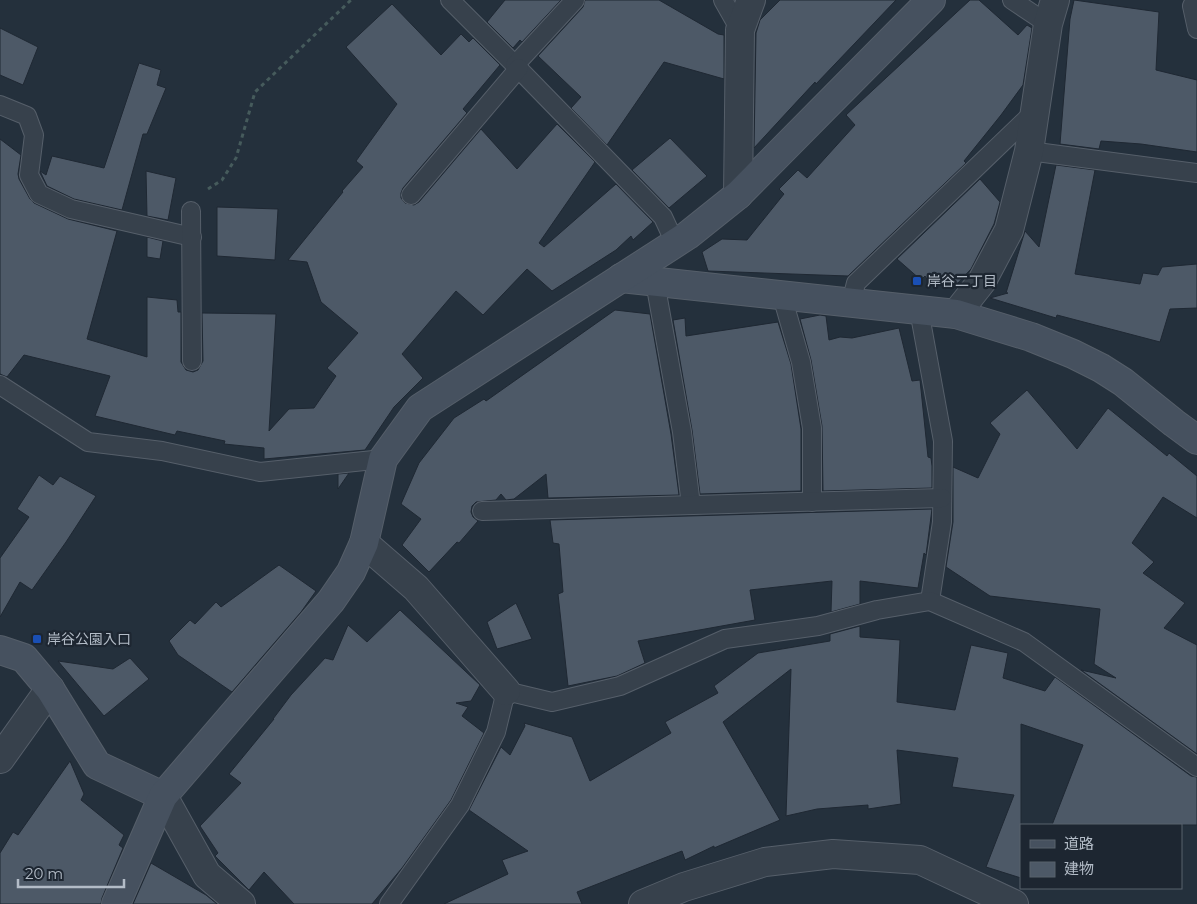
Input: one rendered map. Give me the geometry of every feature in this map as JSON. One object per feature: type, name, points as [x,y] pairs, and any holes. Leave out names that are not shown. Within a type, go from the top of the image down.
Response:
[{"type":"street","points":[[738,196],[740,30],[751,0]]},
{"type":"street","points":[[116,904],[163,796],[331,601],[351,572],[364,543],[383,459],[420,408],[675,243],[738,196],[930,0]]},
{"type":"street","points":[[956,314],[982,281],[1009,230],[1028,151],[1051,12]]},
{"type":"street","points":[[621,278],[956,314],[1031,337],[1101,368],[1123,382],[1197,440]]},
{"type":"street","points":[[364,543],[416,588],[506,691]]},
{"type":"street","points":[[0,650],[24,658],[50,690],[97,764],[163,796],[207,875],[241,904]]},
{"type":"street","points":[[0,759],[50,690]]},
{"type":"street","points":[[643,904],[684,887],[765,862],[833,854],[920,860],[1014,904]]},
{"type":"lane","points":[[450,0],[517,66],[663,217],[675,243]]},
{"type":"lane","points":[[411,195],[517,66],[575,0]]},
{"type":"lane","points":[[723,0],[740,30]]},
{"type":"lane","points":[[1012,0],[1051,12]]},
{"type":"lane","points":[[1195,0],[1192,6],[1197,29]]},
{"type":"lane","points":[[0,105],[27,116],[34,135],[29,175],[39,194],[71,210],[192,237]]},
{"type":"lane","points":[[851,303],[856,283],[1035,111]]},
{"type":"lane","points":[[1028,151],[1197,173]]},
{"type":"lane","points":[[191,211],[192,361]]},
{"type":"lane","points":[[655,282],[682,432],[691,505]]},
{"type":"lane","points":[[782,296],[801,362],[812,428],[812,502]]},
{"type":"lane","points":[[920,310],[943,441],[942,522],[930,601]]},
{"type":"lane","points":[[0,385],[88,442],[162,452],[260,472],[383,459]]},
{"type":"lane","points":[[482,510],[942,498]]},
{"type":"lane","points":[[389,904],[460,806],[496,732],[506,691],[552,702],[620,686],[724,639],[818,626],[877,610],[930,601],[1024,642],[1197,767]]},
{"type":"path","points":[[191,211],[200,194],[222,180],[236,158],[255,92],[351,0]]},
{"type":"building","points":[[505,0],[561,0],[522,42],[520,40],[513,48],[487,22]]},
{"type":"building","points":[[585,0],[659,0],[718,34],[724,35],[724,79],[664,62],[607,145],[571,108],[581,97],[538,56],[583,7]]},
{"type":"building","points":[[780,0],[896,0],[816,84],[815,82],[754,148],[756,33],[760,20]]},
{"type":"building","points":[[970,0],[979,0],[1018,35],[1027,25],[1032,28],[1023,85],[964,161],[966,163],[848,276],[708,271],[702,252],[722,239],[747,240],[784,194],[779,189],[798,170],[807,178],[855,125],[846,115]]},
{"type":"building","points":[[1074,0],[1159,12],[1156,70],[1197,80],[1197,152],[1141,144],[1101,141],[1099,149],[1060,144],[1070,19]]},
{"type":"building","points":[[392,4],[441,55],[461,34],[469,42],[473,38],[500,65],[463,109],[467,113],[403,188],[401,198],[405,203],[414,205],[419,202],[481,129],[517,169],[557,124],[595,162],[539,243],[544,247],[616,184],[653,222],[633,240],[631,236],[616,250],[552,291],[527,269],[483,315],[456,291],[402,354],[423,378],[394,407],[365,450],[264,459],[264,448],[224,444],[225,441],[177,431],[175,435],[95,416],[110,376],[24,355],[7,377],[0,374],[0,139],[21,155],[19,179],[34,203],[68,219],[117,231],[87,339],[147,357],[147,297],[177,300],[178,312],[181,312],[181,362],[186,370],[193,372],[198,370],[203,361],[202,313],[276,314],[269,431],[289,409],[314,408],[336,376],[327,368],[358,333],[321,302],[307,262],[288,260],[363,167],[356,161],[397,104],[346,47]]},
{"type":"building","points":[[0,28],[38,47],[23,85],[0,75]]},
{"type":"building","points":[[139,63],[161,70],[157,85],[166,88],[147,134],[143,134],[122,210],[74,199],[47,186],[40,171],[46,175],[52,156],[104,168]]},
{"type":"building","points":[[670,138],[707,176],[669,208],[632,170]]},
{"type":"building","points":[[1056,165],[1095,170],[1075,274],[1140,284],[1143,273],[1158,275],[1162,267],[1197,264],[1197,308],[1170,309],[1160,342],[1057,315],[1056,318],[990,298],[1008,293],[1006,293],[1025,231],[1039,247]]},
{"type":"building","points":[[146,171],[176,178],[168,220],[147,216]]},
{"type":"building","points":[[980,179],[1000,202],[994,224],[971,269],[957,284],[950,276],[946,279],[927,279],[925,276],[921,280],[897,259]]},
{"type":"building","points":[[217,207],[278,209],[275,260],[217,256]]},
{"type":"building","points":[[147,237],[163,241],[160,259],[147,257]]},
{"type":"building","points":[[615,310],[650,314],[671,434],[679,495],[548,498],[546,474],[514,499],[506,500],[501,494],[496,500],[476,502],[472,506],[471,512],[478,521],[459,543],[457,542],[429,572],[402,545],[421,519],[401,504],[419,463],[454,418],[484,399],[486,401]]},
{"type":"building","points":[[820,315],[826,316],[829,340],[840,337],[852,338],[899,328],[912,381],[920,380],[928,457],[931,458],[932,466],[932,488],[823,491],[822,426],[811,360],[800,319]]},
{"type":"building","points":[[685,318],[686,336],[778,322],[791,364],[801,429],[801,491],[700,494],[692,430],[673,320]]},
{"type":"building","points":[[1027,390],[1077,449],[1108,408],[1167,456],[1169,453],[1197,476],[1197,518],[1163,497],[1132,543],[1154,562],[1143,573],[1185,603],[1164,628],[1197,645],[1197,754],[1081,670],[1116,678],[1094,664],[1100,609],[990,596],[946,567],[953,522],[953,467],[978,478],[1000,434],[990,423]]},
{"type":"building","points":[[349,473],[338,489],[338,474]]},
{"type":"building","points":[[39,475],[53,485],[60,476],[96,496],[32,590],[20,582],[0,617],[0,558],[29,517],[17,509]]},
{"type":"building","points":[[932,509],[926,555],[924,553],[918,588],[860,581],[860,604],[831,612],[832,581],[750,590],[755,620],[638,641],[645,663],[617,676],[568,686],[558,594],[563,592],[559,544],[553,543],[550,520]]},
{"type":"building","points":[[279,565],[316,591],[301,612],[232,692],[178,655],[169,641],[190,620],[195,624],[216,602],[221,607]]},
{"type":"building","points":[[516,603],[532,639],[497,649],[487,622]]},
{"type":"building","points":[[400,610],[480,685],[471,701],[456,703],[468,707],[462,716],[484,733],[451,800],[402,868],[372,904],[294,904],[264,872],[249,890],[215,856],[218,853],[200,826],[241,783],[229,774],[291,695],[325,658],[333,660],[348,625],[367,642]]},
{"type":"building","points":[[860,626],[860,637],[900,640],[897,702],[955,710],[971,645],[1008,653],[1003,678],[1045,691],[1055,677],[1191,776],[1197,777],[1197,825],[1052,824],[1083,745],[1021,724],[1020,878],[986,867],[1014,795],[952,787],[958,758],[897,750],[901,804],[868,809],[868,805],[817,809],[786,816],[791,669],[723,722],[780,820],[714,848],[714,846],[685,860],[682,851],[577,892],[582,904],[444,904],[508,874],[502,860],[528,851],[469,810],[501,747],[510,755],[525,726],[524,723],[572,737],[590,781],[671,733],[665,722],[718,693],[714,686],[758,653],[830,641],[830,634]]},
{"type":"building","points":[[130,658],[149,679],[104,716],[58,661],[113,669]]},
{"type":"building","points":[[70,761],[84,794],[81,800],[124,835],[119,845],[123,848],[101,904],[0,904],[0,853],[13,832],[18,835]]},
{"type":"building","points":[[151,863],[206,895],[217,904],[133,904]]},
{"type":"place","name":"岸谷二丁目","points":[[917,281]]},
{"type":"place","name":"岸谷公園入口","points":[[37,639]]}]
